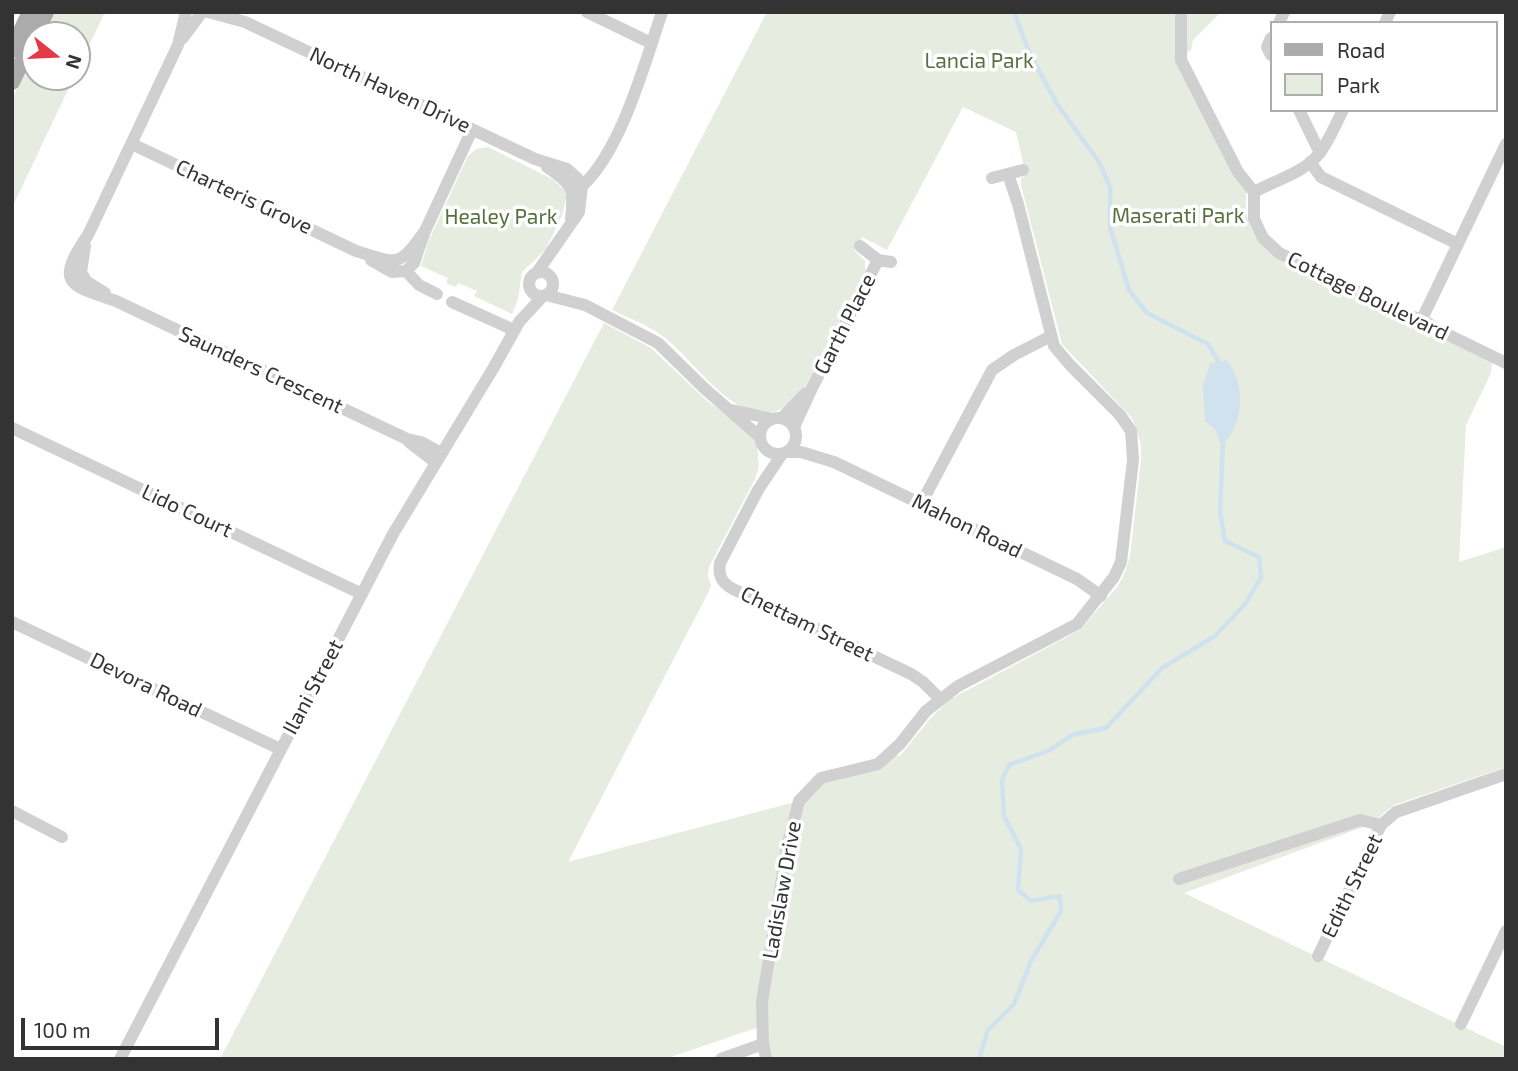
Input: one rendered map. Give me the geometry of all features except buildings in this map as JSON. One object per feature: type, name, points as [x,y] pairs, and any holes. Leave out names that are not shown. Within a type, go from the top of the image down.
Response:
[{"type":"main road","points":[[12,50],[30,12]]},
{"type":"main road","points":[[12,82],[21,64]]},
{"type":"street","name":"North Haven Drive","points":[[233,12],[245,22],[535,159],[562,178],[576,183]]},
{"type":"street","points":[[587,12],[651,43]]},
{"type":"street","points":[[545,295],[551,290],[576,183],[607,152],[631,100],[662,12]]},
{"type":"street","name":"North Haven Drive","points":[[199,13],[245,22]]},
{"type":"street","name":"Saunders Crescent","points":[[199,13],[178,45],[88,235],[72,259],[69,271],[71,278],[80,288],[116,301],[407,439],[438,458]]},
{"type":"street","name":"Cottage Boulevard","points":[[1181,17],[1181,60],[1238,172],[1254,192],[1254,219],[1273,250],[1402,313],[1422,319],[1436,329],[1506,363]]},
{"type":"street","points":[[1300,112],[1321,177],[1458,244]]},
{"type":"street","points":[[1254,192],[1315,157],[1342,112]]},
{"type":"street","name":"Charteris Grove","points":[[132,144],[356,251],[387,270],[399,273],[406,271],[414,263],[425,231],[472,130]]},
{"type":"street","points":[[1422,319],[1506,144]]},
{"type":"street","points":[[992,178],[1023,170]]},
{"type":"street","points":[[921,504],[990,373],[1014,355],[1051,336],[1019,206],[1008,174]]},
{"type":"street","points":[[567,229],[538,271],[531,275],[528,287],[536,295],[585,305]]},
{"type":"street","name":"Charteris Grove","points":[[356,251],[392,262],[398,261],[408,254],[425,231]]},
{"type":"street","name":"Garth Place","points":[[795,431],[812,387],[884,261],[860,246]]},
{"type":"street","points":[[406,271],[419,285],[437,294]]},
{"type":"street","points":[[538,271],[546,272],[585,305],[658,343],[705,389],[732,410],[772,453],[785,453],[794,444],[795,431],[777,419],[732,410]]},
{"type":"street","name":"Ilani Street","points":[[517,326],[528,287]]},
{"type":"street","name":"Ilani Street","points":[[120,1059],[393,534],[517,326],[545,295]]},
{"type":"street","points":[[452,302],[517,326]]},
{"type":"street","name":"Ladislaw Drive","points":[[766,1059],[762,1002],[787,848],[799,801],[821,778],[877,764],[900,744],[926,711],[940,699],[974,677],[1069,629],[1083,618],[1101,596],[1121,562],[1133,440],[1124,419],[1061,355],[1051,336]]},
{"type":"street","name":"Garth Place","points":[[777,419],[812,387]]},
{"type":"street","points":[[762,442],[763,426],[777,419]]},
{"type":"street","name":"Lido Court","points":[[12,428],[362,594]]},
{"type":"street","name":"Mahon Road","points":[[795,431],[831,461]]},
{"type":"street","name":"Chettam Street","points":[[758,490],[762,442]]},
{"type":"street","name":"Mahon Road","points":[[785,453],[802,452],[831,461],[1077,579],[1101,596]]},
{"type":"street","name":"Chettam Street","points":[[785,453],[758,490],[720,563],[723,582],[911,674],[940,699]]},
{"type":"street","name":"Devora Road","points":[[12,622],[280,749]]},
{"type":"street","name":"Edith Street","points":[[1318,956],[1381,825],[1396,812],[1506,774]]},
{"type":"street","points":[[12,811],[62,837]]},
{"type":"street","points":[[1179,879],[1360,820],[1381,825]]},
{"type":"street","points":[[1461,1024],[1506,931]]},
{"type":"street","points":[[721,1059],[763,1044]]},
{"type":"green space","points":[[55,12],[105,12],[91,42],[91,21],[50,21]]},
{"type":"green space","points":[[767,12],[1221,12],[1193,40],[1191,50],[1176,60],[1246,188],[1248,219],[1259,242],[1284,263],[1401,319],[1419,323],[1432,334],[1492,363],[1491,373],[1466,425],[1459,562],[1506,547],[1506,767],[1394,805],[1381,815],[1372,827],[1363,827],[1184,893],[1506,1047],[1506,1059],[766,1059],[762,1026],[665,1059],[220,1059],[604,323],[651,348],[707,401],[734,420],[753,438],[757,446],[759,466],[755,479],[709,567],[711,585],[708,593],[568,862],[799,801],[821,778],[877,764],[891,753],[900,756],[949,700],[1080,630],[1123,577],[1130,557],[1141,444],[1132,418],[1062,344],[1021,185],[1021,178],[1026,175],[1016,132],[963,107],[887,250],[862,237],[854,250],[865,261],[865,272],[809,381],[784,408],[765,413],[747,409],[711,383],[664,337],[612,310]]},
{"type":"green space","points":[[21,81],[21,91],[67,91],[12,208],[12,99]]},
{"type":"green space","name":"Healey Park","points":[[488,147],[554,180],[564,190],[566,198],[563,213],[546,249],[522,272],[518,299],[512,314],[474,296],[477,291],[458,283],[456,287],[446,283],[448,278],[421,266],[429,240],[468,156],[476,149]]},
{"type":"water","points":[[1227,360],[1237,381],[1240,403],[1236,425],[1223,445],[1216,430],[1205,421],[1203,386],[1210,364]]},
{"type":"waterway","points":[[1014,12],[1029,52],[1057,104],[1099,162],[1110,187],[1110,227],[1129,290],[1147,313],[1208,344],[1221,366]]},
{"type":"waterway","points":[[979,1059],[988,1030],[1014,1004],[1031,961],[1061,911],[1060,896],[1031,901],[1018,890],[1021,849],[1004,816],[1002,780],[1009,765],[1050,750],[1072,735],[1106,728],[1162,668],[1215,636],[1246,603],[1261,577],[1259,557],[1225,541],[1220,512],[1223,440]]},
{"type":"park label","name":"Lancia Park","points":[[979,61]]},
{"type":"park label","name":"Maserati Park","points":[[1178,216]]}]
